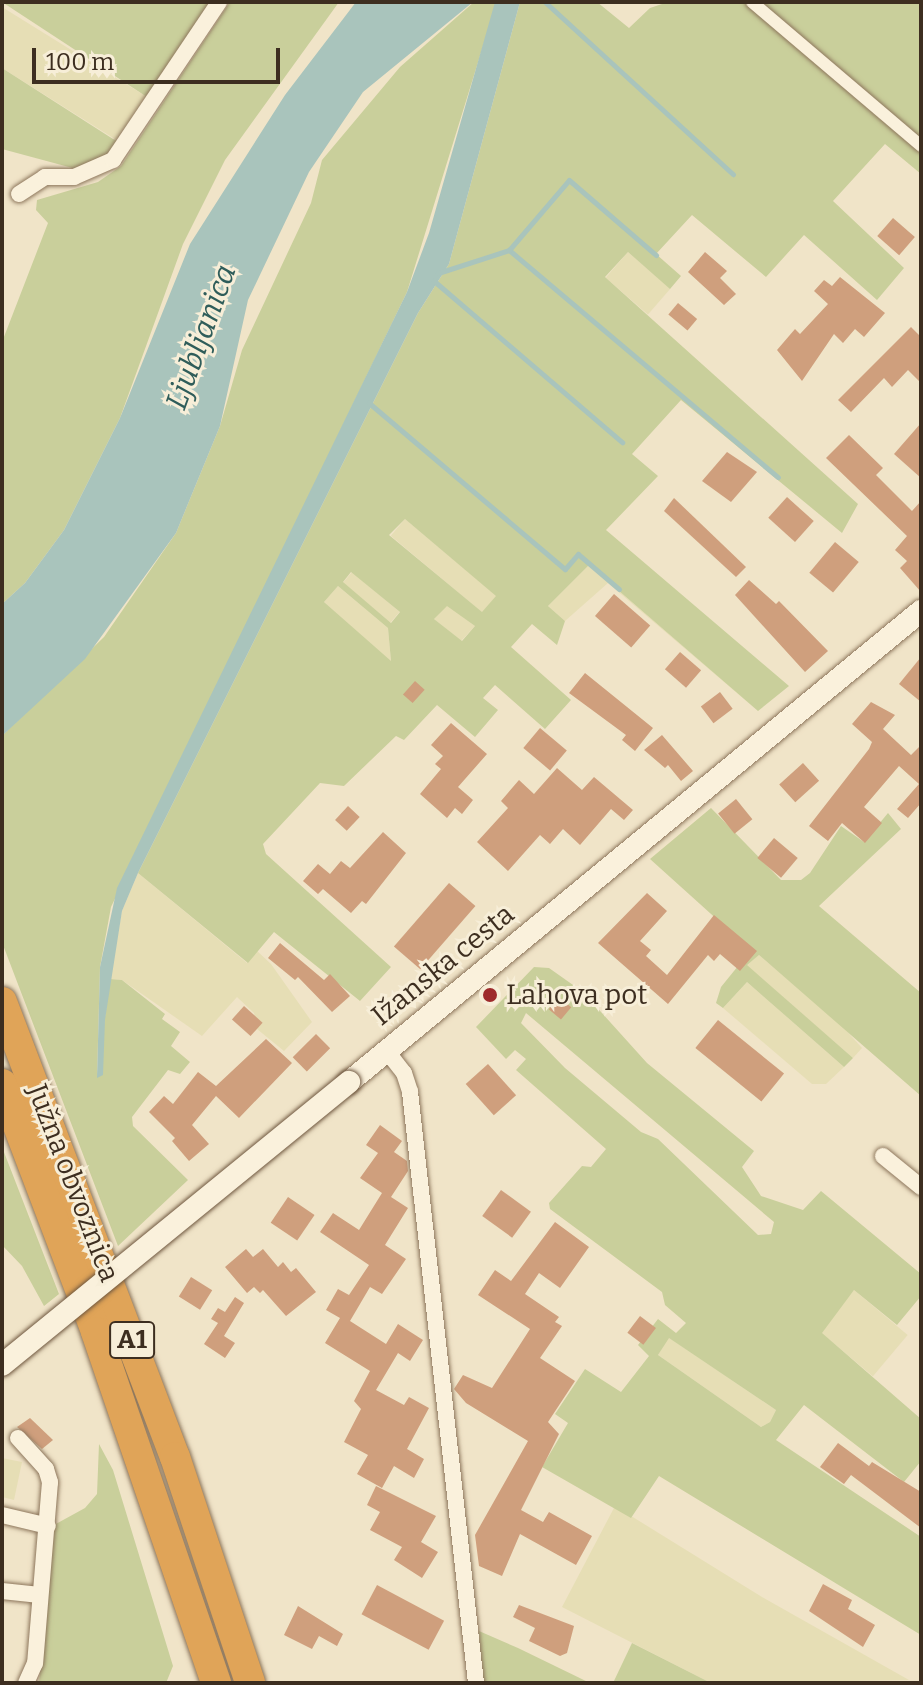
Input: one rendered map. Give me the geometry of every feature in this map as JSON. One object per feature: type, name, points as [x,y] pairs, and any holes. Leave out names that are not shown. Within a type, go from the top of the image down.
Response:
[{"type":"highway","name":"Južna obvoznica","points":[[2,1002],[169,1442],[250,1683]]},
{"type":"highway","name":"Južna obvoznica","points":[[2,1084],[96,1332],[216,1683]]},
{"type":"main road","name":"Ižanska cesta","points":[[2,1365],[921,611]]},
{"type":"street","points":[[19,194],[45,177],[74,177],[113,160],[219,2]]},
{"type":"street","points":[[752,2],[921,146]]},
{"type":"street","points":[[386,1050],[404,1073],[410,1092],[476,1683]]},
{"type":"street","points":[[883,1156],[921,1187]]},
{"type":"street","points":[[18,1438],[46,1469],[48,1526],[35,1663],[26,1683]]},
{"type":"street","points":[[2,1515],[48,1526]]},
{"type":"street","points":[[2,1591],[40,1595]]},
{"type":"shaded area","points":[[2,7],[147,97],[118,141],[2,68]]},
{"type":"shaded area","points":[[628,252],[670,289],[648,314],[606,278]]},
{"type":"shaded area","points":[[405,519],[498,597],[484,614],[391,536]]},
{"type":"shaded area","points":[[589,565],[758,711],[608,583],[565,621],[548,606]]},
{"type":"shaded area","points":[[352,572],[399,612],[390,623],[343,583]]},
{"type":"shaded area","points":[[338,586],[388,628],[391,662],[324,602]]},
{"type":"shaded area","points":[[447,605],[475,626],[461,641],[434,619]]},
{"type":"shaded area","points":[[138,873],[247,963],[256,950],[271,964],[312,1022],[284,1051],[257,1029],[254,1013],[237,997],[202,1036],[122,980],[110,979],[122,911]]},
{"type":"shaded area","points":[[759,955],[844,1028],[862,1048],[853,1058],[746,965]]},
{"type":"shaded area","points":[[747,982],[844,1067],[826,1084],[812,1084],[723,1008]]},
{"type":"shaded area","points":[[854,1290],[908,1335],[873,1376],[819,1331]]},
{"type":"shaded area","points":[[668,1337],[776,1410],[770,1422],[761,1427],[658,1355]]},
{"type":"shaded area","points":[[2,1458],[22,1462],[14,1500],[2,1497]]},
{"type":"shaded area","points":[[615,1506],[762,1597],[909,1680],[711,1683],[562,1607]]},
{"type":"green space","points":[[2,2],[210,2],[147,97]]},
{"type":"green space","points":[[230,2],[339,2],[225,160],[183,244],[120,418],[64,530],[25,583],[2,604],[2,342],[48,223],[36,210],[37,200],[98,182],[121,166]]},
{"type":"green space","points":[[474,2],[496,4],[407,292],[111,907],[100,967],[97,1077],[110,979],[122,980],[165,1014],[162,1019],[180,1032],[171,1046],[190,1062],[180,1074],[168,1070],[132,1117],[133,1126],[188,1180],[118,1246],[3,945],[2,736],[104,637],[176,533],[220,426],[242,350],[311,203],[322,160],[400,67]]},
{"type":"green space","points":[[520,2],[597,2],[629,28],[650,8],[668,2],[744,2],[921,153],[921,174],[885,144],[833,201],[904,268],[877,300],[804,235],[766,277],[692,215],[656,254],[681,276],[670,289],[628,252],[605,277],[858,504],[842,533],[681,400],[632,454],[658,476],[606,530],[789,686],[758,711],[589,565],[548,606],[565,621],[557,645],[532,624],[511,647],[571,700],[545,729],[495,685],[483,698],[498,710],[475,737],[437,705],[404,740],[396,736],[344,786],[320,783],[263,844],[266,854],[391,967],[360,1001],[274,932],[248,963],[138,873],[418,313],[449,264]],"holes":[[[405,519],[496,596],[482,612],[389,535]],[[351,572],[400,612],[391,623],[343,582]],[[338,586],[388,628],[391,661],[324,602]],[[447,606],[475,626],[462,641],[434,619]]]},
{"type":"green space","points":[[760,2],[921,2],[921,139]]},
{"type":"green space","points":[[2,68],[118,141],[100,163],[80,170],[2,149]]},
{"type":"green space","points":[[711,808],[781,880],[801,880],[810,873],[841,826],[864,842],[888,813],[901,829],[819,906],[921,993],[921,1096],[759,955],[747,965],[853,1058],[844,1067],[747,982],[723,1008],[716,1003],[721,987],[751,950],[650,859]]},
{"type":"green space","points":[[534,967],[549,968],[583,992],[647,1063],[754,1151],[742,1167],[761,1196],[803,1210],[821,1191],[921,1274],[921,1296],[897,1325],[854,1290],[822,1333],[921,1419],[921,1461],[904,1482],[804,1405],[776,1440],[921,1537],[921,1635],[659,1476],[631,1518],[542,1467],[568,1423],[555,1414],[585,1369],[621,1392],[649,1356],[638,1345],[658,1319],[676,1333],[686,1323],[665,1305],[662,1292],[550,1209],[549,1203],[582,1166],[591,1167],[606,1149],[516,1070],[526,1059],[515,1050],[506,1059],[476,1027]],"holes":[[[526,1013],[774,1222],[771,1234],[758,1235],[658,1139],[641,1132],[565,1068],[521,1023]],[[669,1338],[776,1410],[770,1422],[761,1427],[658,1355]]]},
{"type":"green space","points":[[2,1147],[59,1294],[44,1306],[22,1266],[2,1245]]},
{"type":"green space","points":[[99,1444],[113,1470],[173,1666],[166,1683],[39,1683],[54,1525],[85,1508],[97,1494]]},
{"type":"green space","points":[[479,1631],[518,1648],[590,1683],[482,1683]]},
{"type":"green space","points":[[632,1643],[711,1683],[613,1683]]},
{"type":"water","name":"Ljubljanica","points":[[356,2],[473,2],[363,92],[309,172],[248,300],[220,426],[176,533],[85,659],[2,736],[2,604],[25,583],[64,530],[120,418],[190,244],[285,95]]},
{"type":"water","points":[[495,2],[520,2],[449,264],[418,313],[138,873],[122,911],[105,1020],[103,1075],[97,1078],[100,967],[117,888],[407,292],[429,233]]},
{"type":"building","points":[[893,218],[915,237],[899,255],[877,236]]},
{"type":"building","points":[[705,252],[727,271],[720,278],[736,294],[724,305],[688,272]]},
{"type":"building","points":[[840,277],[885,313],[864,337],[855,329],[843,343],[834,334],[802,381],[777,350],[795,329],[800,334],[828,304],[814,291],[824,280],[832,286]]},
{"type":"building","points":[[678,303],[697,319],[688,331],[668,314]]},
{"type":"building","points":[[911,327],[921,337],[921,383],[908,370],[892,387],[884,378],[851,412],[838,400]]},
{"type":"building","points":[[921,423],[921,478],[894,454]]},
{"type":"building","points":[[849,435],[883,468],[876,475],[912,511],[921,501],[921,592],[900,568],[907,561],[895,550],[907,536],[826,458]]},
{"type":"building","points":[[727,452],[757,472],[731,502],[702,481]]},
{"type":"building","points":[[787,497],[814,521],[795,542],[768,518]]},
{"type":"building","points":[[674,498],[746,567],[736,577],[664,511]]},
{"type":"building","points":[[835,542],[859,562],[833,593],[809,573]]},
{"type":"building","points":[[749,580],[776,604],[779,601],[828,651],[805,672],[735,595]]},
{"type":"building","points":[[614,594],[650,625],[631,647],[595,616]]},
{"type":"building","points":[[680,652],[701,670],[686,688],[665,669]]},
{"type":"building","points":[[921,657],[921,702],[899,684]]},
{"type":"building","points":[[585,673],[653,728],[635,751],[622,740],[626,735],[569,693]]},
{"type":"building","points":[[415,681],[425,690],[413,703],[403,694]]},
{"type":"building","points":[[720,692],[733,709],[713,723],[701,706]]},
{"type":"building","points":[[871,702],[895,715],[883,729],[911,755],[921,745],[921,803],[908,818],[897,809],[919,784],[899,766],[864,807],[882,823],[865,843],[842,823],[828,841],[809,826],[869,749],[872,742],[852,724]]},
{"type":"building","points":[[451,723],[487,754],[458,787],[473,800],[462,814],[455,808],[447,818],[420,794],[441,769],[435,764],[443,756],[431,745]]},
{"type":"building","points":[[540,728],[567,750],[550,770],[523,748]]},
{"type":"building","points":[[662,735],[693,771],[681,781],[668,765],[665,768],[644,750]]},
{"type":"building","points":[[803,763],[819,781],[795,802],[779,784]]},
{"type":"building","points":[[557,768],[582,790],[594,777],[633,810],[624,820],[611,809],[580,845],[563,829],[550,844],[540,835],[508,871],[477,842],[508,808],[501,801],[519,780],[534,794]]},
{"type":"building","points":[[736,799],[752,819],[734,834],[718,813]]},
{"type":"building","points":[[348,806],[360,817],[347,831],[335,820]]},
{"type":"building","points":[[383,832],[406,853],[366,904],[362,901],[351,913],[323,889],[318,894],[303,881],[318,864],[330,874],[341,861],[350,868]]},
{"type":"building","points":[[774,838],[798,858],[781,878],[757,858]]},
{"type":"building","points":[[449,883],[475,906],[420,969],[394,946]]},
{"type":"building","points":[[647,893],[667,911],[640,941],[651,950],[646,956],[667,975],[714,915],[757,951],[740,971],[720,954],[714,961],[708,955],[668,1004],[598,943]]},
{"type":"building","points":[[280,943],[324,980],[330,974],[350,996],[332,1012],[298,977],[295,980],[268,958]]},
{"type":"building","points":[[559,997],[571,1007],[561,1020],[549,1009]]},
{"type":"building","points":[[244,1006],[263,1023],[251,1036],[232,1019]]},
{"type":"building","points":[[718,1020],[784,1073],[761,1101],[695,1048]]},
{"type":"building","points":[[316,1034],[330,1048],[307,1071],[293,1057]]},
{"type":"building","points":[[266,1039],[292,1063],[239,1118],[216,1096],[192,1125],[209,1144],[189,1161],[172,1141],[175,1138],[149,1112],[164,1096],[173,1104],[198,1072],[216,1086]]},
{"type":"building","points":[[488,1064],[516,1095],[494,1115],[466,1084]]},
{"type":"building","points":[[380,1125],[402,1141],[394,1152],[407,1161],[408,1171],[391,1197],[408,1208],[385,1245],[406,1259],[382,1294],[370,1287],[350,1321],[386,1344],[398,1324],[423,1340],[410,1361],[398,1353],[376,1390],[404,1405],[409,1397],[429,1408],[407,1449],[424,1459],[414,1478],[394,1466],[382,1488],[357,1474],[368,1455],[344,1442],[361,1409],[354,1401],[370,1371],[325,1343],[340,1318],[326,1310],[338,1289],[349,1295],[369,1265],[320,1232],[333,1213],[359,1230],[382,1193],[360,1178],[378,1153],[366,1145]]},
{"type":"building","points":[[501,1190],[531,1212],[512,1238],[482,1216]]},
{"type":"building","points":[[288,1197],[315,1215],[297,1241],[271,1223]]},
{"type":"building","points":[[555,1222],[589,1247],[560,1288],[539,1273],[525,1294],[559,1317],[555,1322],[562,1326],[540,1358],[575,1381],[548,1422],[559,1434],[521,1510],[543,1522],[549,1512],[592,1536],[576,1565],[520,1534],[502,1576],[479,1566],[475,1535],[528,1441],[466,1403],[454,1389],[463,1375],[492,1388],[530,1329],[478,1295],[495,1270],[511,1281]]},
{"type":"building","points":[[246,1249],[253,1257],[263,1249],[278,1267],[283,1262],[291,1272],[296,1268],[316,1292],[286,1316],[263,1290],[260,1293],[254,1287],[247,1293],[225,1267]]},
{"type":"building","points":[[191,1277],[212,1290],[200,1310],[179,1297]]},
{"type":"building","points":[[235,1297],[244,1303],[224,1336],[235,1343],[225,1358],[204,1344],[218,1323],[211,1319],[218,1308],[225,1312]]},
{"type":"building","points":[[640,1316],[656,1328],[643,1345],[627,1333]]},
{"type":"building","points":[[30,1418],[53,1440],[42,1449],[17,1427]]},
{"type":"building","points":[[838,1443],[869,1466],[872,1462],[921,1492],[921,1528],[851,1475],[844,1484],[820,1467]]},
{"type":"building","points":[[376,1486],[436,1516],[421,1542],[438,1552],[422,1578],[394,1560],[402,1547],[370,1530],[380,1512],[367,1505]]},
{"type":"building","points":[[823,1584],[852,1600],[848,1609],[875,1625],[863,1647],[809,1611]]},
{"type":"building","points":[[377,1585],[444,1621],[429,1650],[362,1614]]},
{"type":"building","points":[[519,1605],[574,1626],[567,1653],[560,1656],[529,1641],[535,1628],[513,1617]]},
{"type":"building","points":[[298,1606],[343,1634],[337,1646],[319,1636],[312,1649],[284,1635]]},
{"type":"waterway","points":[[545,2],[733,174]]},
{"type":"waterway","points":[[438,273],[509,250],[569,180],[656,255]]},
{"type":"waterway","points":[[509,250],[778,477]]},
{"type":"waterway","points":[[434,281],[622,442]]},
{"type":"waterway","points":[[369,403],[565,569],[578,554],[619,589]]},
{"type":"place","name":"Lahova pot","points":[[490,995]]}]
